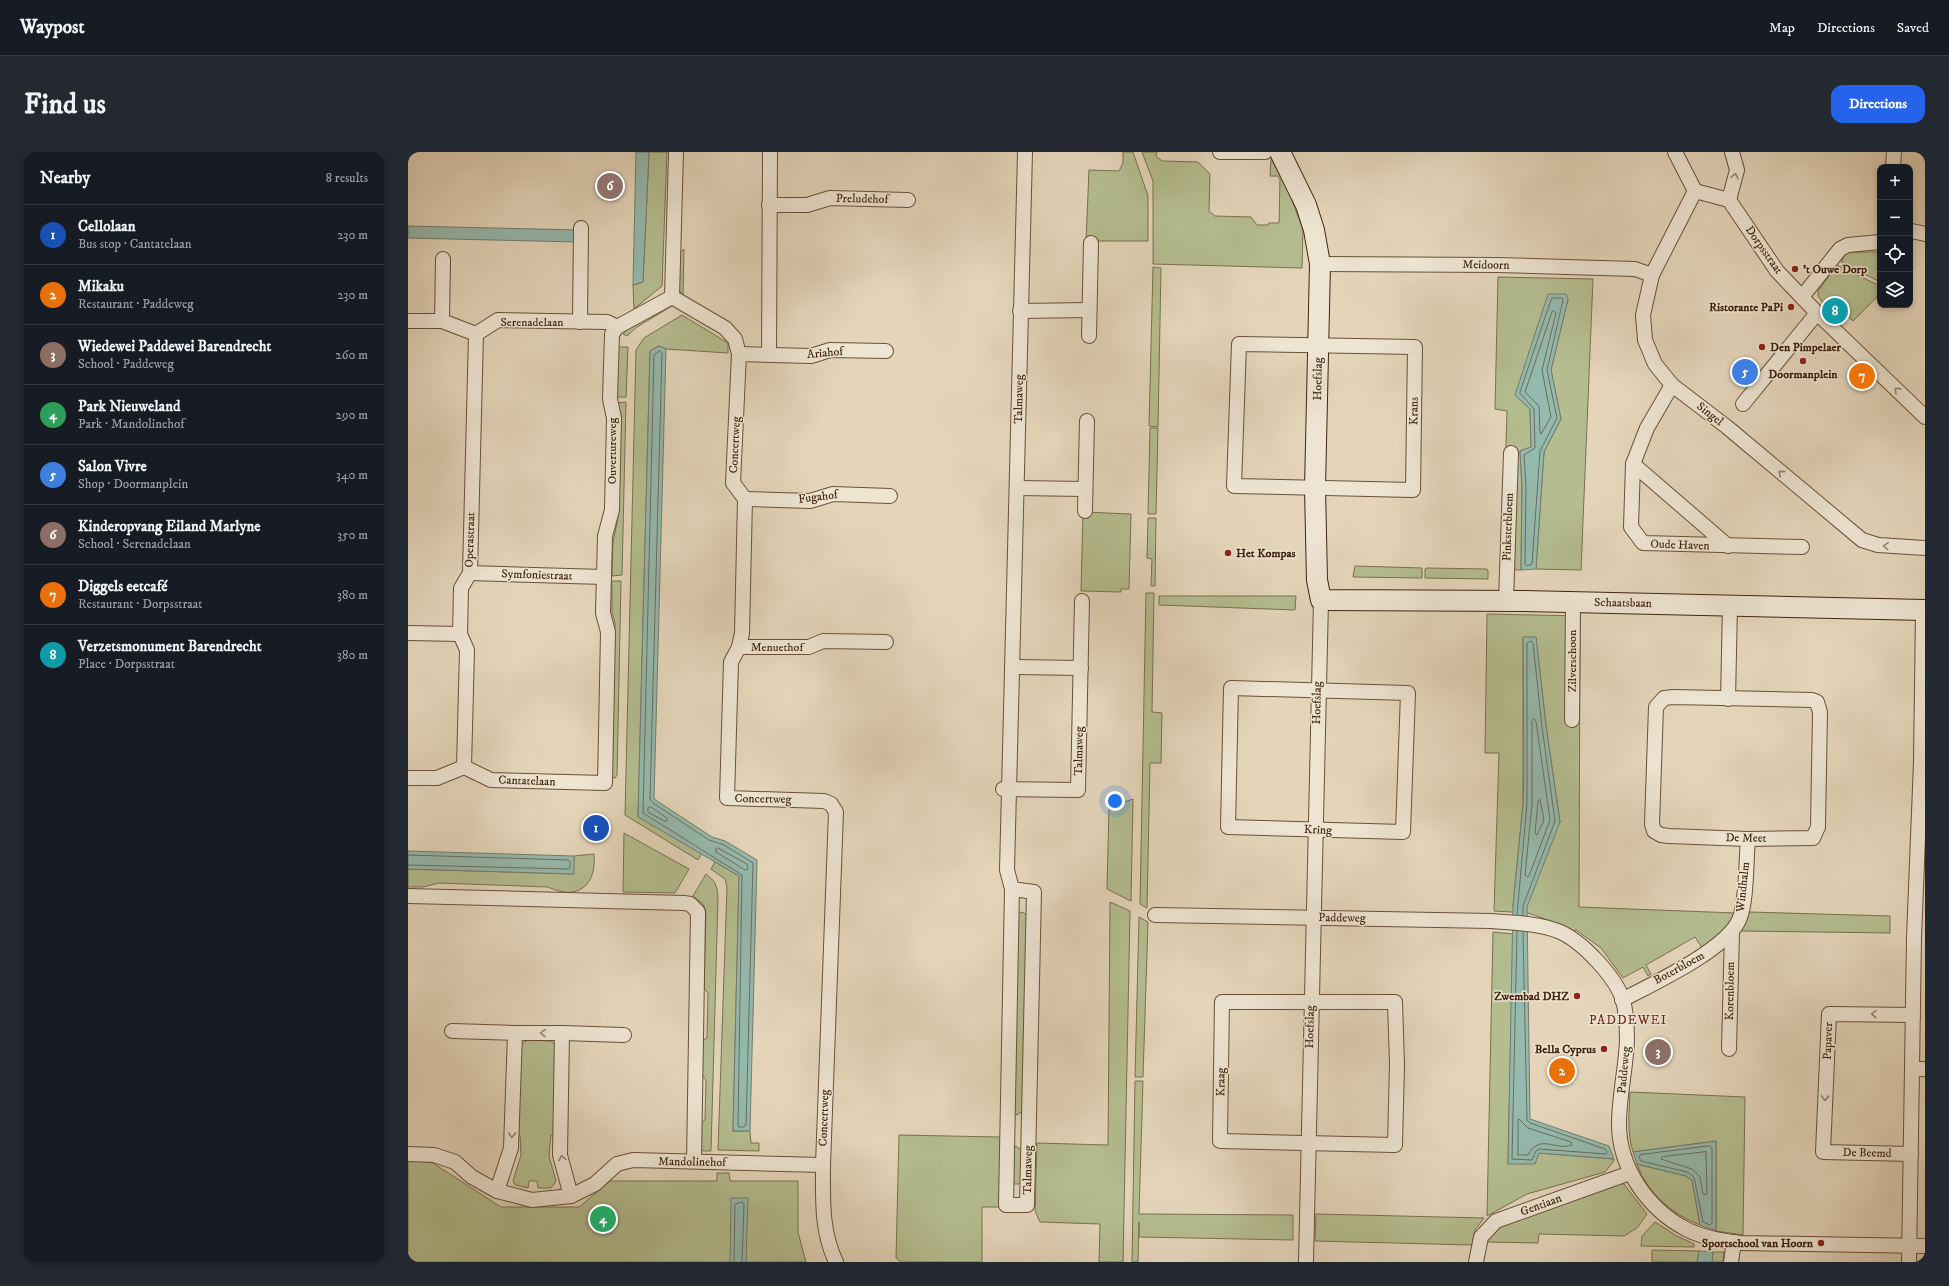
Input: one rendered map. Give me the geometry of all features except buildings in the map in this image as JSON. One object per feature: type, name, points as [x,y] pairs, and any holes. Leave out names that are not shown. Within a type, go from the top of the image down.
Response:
[{"type":"street","points":[[617,327],[672,297],[676,152]]},
{"type":"street","points":[[769,354],[770,152]]},
{"type":"street","name":"Talmaweg","points":[[1012,889],[1034,892],[1027,1205],[1006,1205],[1012,889],[1007,870],[1006,788],[1012,667],[1025,152]]},
{"type":"street","points":[[1220,152],[1265,152]]},
{"type":"street","name":"Hoefslag","points":[[1280,152],[1310,218],[1314,230],[1320,264],[1315,488],[1317,580],[1321,600],[1317,690],[1316,830],[1306,1262]]},
{"type":"street","points":[[1675,152],[1695,191],[1729,200],[1737,170],[1732,152]]},
{"type":"street","points":[[1893,164],[1894,152]]},
{"type":"street","name":"Singel","points":[[1695,191],[1652,275],[1643,315],[1644,340],[1655,364],[1672,385],[1727,427],[1862,540],[1878,545],[1925,548]]},
{"type":"street","name":"Preludehof","points":[[769,205],[807,205],[830,198],[908,200]]},
{"type":"street","name":"Dorpsstraat","points":[[1729,200],[1777,271],[1817,313],[1925,417]]},
{"type":"street","name":"Serenadelaan","points":[[580,322],[581,228]]},
{"type":"street","points":[[1913,231],[1925,234]]},
{"type":"street","points":[[1802,297],[1840,249],[1848,245],[1877,242]]},
{"type":"street","points":[[1089,336],[1091,243]]},
{"type":"street","points":[[442,321],[443,259]]},
{"type":"street","name":"Meidoorn","points":[[1320,264],[1497,265],[1635,269],[1652,275]]},
{"type":"street","name":"Concertweg","points":[[672,297],[725,328],[735,339],[739,354],[733,483],[745,499],[742,633],[739,647],[731,662],[727,798],[824,801],[831,804],[836,812],[822,1216],[832,1253],[836,1262]]},
{"type":"street","points":[[1020,310],[1089,310]]},
{"type":"street","points":[[1743,404],[1817,313]]},
{"type":"street","name":"Serenadelaan","points":[[476,334],[498,320],[607,322],[617,327]]},
{"type":"street","points":[[408,321],[442,321],[476,334]]},
{"type":"street","name":"Ouvertureweg","points":[[604,783],[608,632],[603,613],[604,577],[606,536],[612,510],[614,418],[610,399],[612,334],[617,327]]},
{"type":"street","name":"Operastraat","points":[[464,766],[467,650],[460,634],[461,588],[470,572],[476,334]]},
{"type":"street","name":"Krans","points":[[1239,344],[1318,346],[1414,347],[1413,490],[1234,486],[1239,344]]},
{"type":"street","name":"Ariahof","points":[[739,354],[811,356],[830,350],[886,351]]},
{"type":"street","name":"Oude Haven","points":[[1672,385],[1647,428],[1633,464],[1631,527],[1643,544],[1802,547]]},
{"type":"street","points":[[1085,511],[1084,489],[1087,421]]},
{"type":"street","name":"Pinksterbloem","points":[[1506,601],[1511,453]]},
{"type":"street","name":"Oude Haven","points":[[1633,464],[1728,546]]},
{"type":"street","points":[[1017,488],[1084,489]]},
{"type":"street","name":"Fugahof","points":[[745,499],[810,501],[833,494],[890,496]]},
{"type":"street","name":"Symfoniestraat","points":[[470,572],[604,577]]},
{"type":"street","name":"Schaatsbaan","points":[[1321,600],[1506,601],[1924,610]]},
{"type":"street","name":"Talmaweg","points":[[1006,788],[1078,790],[1082,601]]},
{"type":"street","name":"Zilverschoon","points":[[1572,603],[1572,720]]},
{"type":"street","points":[[1728,699],[1730,605]]},
{"type":"street","points":[[1909,1262],[1911,1154],[1919,1069],[1913,1015],[1914,938],[1923,762],[1924,610]]},
{"type":"street","points":[[408,633],[460,634]]},
{"type":"street","name":"Menuethof","points":[[739,647],[809,647],[823,641],[886,642]]},
{"type":"street","points":[[1012,667],[1081,668]]},
{"type":"street","name":"Kring","points":[[1231,688],[1317,690],[1408,693],[1403,832],[1228,827],[1228,768],[1231,688]]},
{"type":"street","name":"De Meet","points":[[1672,697],[1728,699],[1812,700],[1817,702],[1820,712],[1818,827],[1812,838],[1748,839],[1661,835],[1654,831],[1652,824],[1656,707],[1664,698],[1672,697]]},
{"type":"street","points":[[408,778],[437,778],[464,766]]},
{"type":"street","name":"Cantatelaan","points":[[464,766],[491,780],[604,783]]},
{"type":"street","name":"Windhalm","points":[[1732,932],[1739,921],[1743,909],[1748,839]]},
{"type":"street","points":[[408,896],[690,904],[698,912],[694,1161]]},
{"type":"street","name":"Paddeweg","points":[[1155,915],[1512,922],[1533,924],[1559,931],[1585,949],[1599,963],[1622,1000],[1627,1038],[1619,1125],[1621,1140],[1628,1167],[1642,1192],[1658,1209],[1686,1229],[1716,1240],[1734,1242],[1925,1246]]},
{"type":"street","name":"Boterbloem","points":[[1622,1000],[1710,951],[1732,932]]},
{"type":"street","name":"Korenbloem","points":[[1729,1050],[1732,932]]},
{"type":"street","name":"Kraag","points":[[1222,1002],[1311,1002],[1395,1002],[1397,1064],[1395,1145],[1220,1141],[1222,1002]]},
{"type":"street","name":"Papaver","points":[[1823,1152],[1829,1014],[1913,1015]]},
{"type":"street","points":[[452,1030],[624,1035]]},
{"type":"street","points":[[497,1191],[512,1148],[515,1033]]},
{"type":"street","points":[[562,1033],[560,1155],[571,1196]]},
{"type":"street","name":"De Beemd","points":[[1823,1152],[1911,1154]]},
{"type":"street","name":"Mandolinehof","points":[[408,1154],[434,1155],[456,1162],[472,1176],[497,1191],[532,1200],[571,1196],[595,1184],[617,1164],[633,1160],[823,1165]]},
{"type":"street","name":"Gentiaan","points":[[1476,1262],[1481,1237],[1496,1221],[1628,1167]]},
{"type":"street","points":[[1731,1262],[1734,1242]]},
{"type":"green space","points":[[649,152],[667,152],[662,286],[634,309],[633,285],[643,282]]},
{"type":"green space","points":[[1123,152],[1133,152],[1148,196],[1148,241],[1086,241],[1089,170],[1119,171],[1123,163]]},
{"type":"green space","points":[[1142,152],[1157,152],[1156,156],[1162,161],[1198,162],[1210,174],[1209,211],[1215,216],[1251,217],[1257,225],[1279,223],[1280,179],[1278,176],[1270,176],[1271,159],[1288,190],[1303,229],[1302,268],[1153,264],[1153,181]]},
{"type":"green space","points":[[684,249],[683,295],[679,290],[679,253]]},
{"type":"green space","points":[[1877,252],[1877,280],[1841,262],[1846,253]]},
{"type":"green space","points":[[1837,265],[1877,285],[1877,297],[1853,321],[1837,306],[1830,312],[1818,296],[1818,291]]},
{"type":"green space","points":[[1153,267],[1161,268],[1158,427],[1149,426]]},
{"type":"green space","points":[[1498,277],[1593,279],[1581,570],[1536,569],[1544,452],[1561,419],[1551,370],[1568,299],[1515,395],[1530,409],[1531,447],[1520,451],[1522,487],[1521,570],[1502,569],[1507,411],[1495,409]]},
{"type":"green space","points":[[669,303],[672,306],[637,327],[627,336],[623,334],[629,328]]},
{"type":"green space","points":[[682,315],[728,343],[728,353],[666,349],[659,346],[650,351],[638,816],[702,853],[698,860],[625,815],[636,350],[644,338]]},
{"type":"green space","points":[[618,347],[628,347],[626,397],[616,397]]},
{"type":"green space","points":[[626,402],[622,575],[612,576],[613,542],[618,518],[620,415],[617,403]]},
{"type":"green space","points":[[1150,428],[1158,428],[1156,514],[1148,514]]},
{"type":"green space","points":[[1083,512],[1131,514],[1129,589],[1121,589],[1121,592],[1081,591]]},
{"type":"green space","points":[[1148,518],[1156,518],[1155,586],[1151,586],[1152,559],[1147,558]]},
{"type":"green space","points":[[1355,566],[1422,568],[1422,578],[1353,577]]},
{"type":"green space","points":[[1425,569],[1487,569],[1488,579],[1425,578]]},
{"type":"green space","points":[[612,581],[621,581],[617,775],[615,778],[611,778],[615,623],[612,612]]},
{"type":"green space","points":[[1146,593],[1154,593],[1152,712],[1162,713],[1161,763],[1150,763],[1147,908],[1140,904]]},
{"type":"green space","points":[[1159,596],[1296,596],[1295,610],[1159,605]]},
{"type":"green space","points":[[1487,614],[1580,616],[1579,907],[1736,913],[1734,919],[1722,933],[1702,948],[1695,937],[1646,965],[1651,974],[1648,976],[1643,967],[1623,978],[1601,948],[1576,930],[1571,932],[1545,919],[1528,913],[1494,911],[1499,753],[1485,753]],"holes":[[[1523,638],[1536,638],[1546,726],[1560,822],[1513,906],[1523,804]]]},
{"type":"green space","points":[[1133,799],[1131,901],[1107,889],[1109,807]]},
{"type":"green space","points":[[624,833],[689,869],[675,893],[623,892]]},
{"type":"green space","points":[[594,854],[592,875],[583,888],[576,891],[558,891],[548,887],[439,883],[423,887],[408,887],[408,869],[573,874],[574,856]]},
{"type":"green space","points":[[715,862],[739,876],[733,1131],[750,1131],[751,1143],[759,1143],[759,1151],[718,1150],[727,887],[725,879],[711,869]]},
{"type":"green space","points":[[706,874],[715,884],[718,897],[711,1151],[703,1151],[700,1147],[701,1123],[705,1120],[706,1080],[702,1075],[703,1040],[707,1038],[708,993],[704,988],[706,912],[703,904],[693,896]]},
{"type":"green space","points":[[1110,902],[1130,911],[1123,1262],[1099,1262],[1100,1224],[1040,1222],[1035,1211],[1037,1143],[1108,1145]]},
{"type":"green space","points":[[1020,912],[1029,917],[1024,1110],[1017,1115],[1012,1110],[1016,917]]},
{"type":"green space","points":[[1749,912],[1890,916],[1890,933],[1741,931]]},
{"type":"green space","points":[[1139,917],[1148,922],[1143,1077],[1135,1077]]},
{"type":"green space","points":[[1493,932],[1513,934],[1508,1164],[1539,1153],[1614,1159],[1614,1161],[1605,1172],[1527,1194],[1487,1216]]},
{"type":"green space","points":[[528,1040],[551,1041],[555,1044],[556,1135],[551,1135],[549,1156],[556,1181],[551,1188],[538,1188],[537,1181],[529,1181],[528,1188],[515,1185],[513,1181],[521,1155],[520,1135],[516,1134],[520,1045]]},
{"type":"green space","points":[[1135,1081],[1143,1081],[1139,1214],[1293,1215],[1293,1240],[1139,1237],[1139,1222],[1138,1262],[1132,1262]]},
{"type":"green space","points":[[1630,1092],[1745,1097],[1743,1235],[1716,1231],[1716,1141],[1633,1152],[1629,1130]]},
{"type":"green space","points":[[899,1135],[1000,1137],[1000,1207],[982,1207],[982,1262],[901,1262],[896,1258]]},
{"type":"green space","points":[[1016,1146],[1023,1151],[1022,1181],[1019,1184],[1013,1184],[1012,1151]]},
{"type":"green space","points":[[408,1156],[422,1156],[501,1207],[579,1207],[610,1181],[717,1181],[717,1173],[729,1173],[730,1181],[798,1181],[798,1232],[806,1262],[408,1262]]},
{"type":"green space","points":[[1637,1164],[1686,1176],[1692,1180],[1700,1225],[1670,1209],[1647,1184]]},
{"type":"green space","points":[[1618,1183],[1624,1184],[1647,1214],[1637,1228],[1624,1236],[1539,1234],[1538,1243],[1486,1242],[1495,1228]]},
{"type":"green space","points":[[1316,1214],[1484,1218],[1475,1230],[1472,1245],[1315,1241]]},
{"type":"green space","points":[[1655,1222],[1677,1236],[1694,1244],[1694,1247],[1641,1246],[1642,1236]]},
{"type":"green space","points":[[1652,1250],[1699,1251],[1697,1262],[1652,1262]]},
{"type":"green space","points":[[1713,1252],[1724,1252],[1723,1262],[1712,1262]]},
{"type":"water","points":[[636,152],[649,152],[643,282],[633,285]]},
{"type":"water","points":[[408,226],[578,230],[577,242],[408,238]]},
{"type":"water","points":[[1548,294],[1566,294],[1568,299],[1551,370],[1561,419],[1544,452],[1536,569],[1521,570],[1522,487],[1520,451],[1531,447],[1530,409],[1515,395]]},
{"type":"water","points":[[659,346],[666,349],[654,799],[712,837],[725,841],[757,860],[750,1131],[733,1131],[739,876],[638,817],[650,351]]},
{"type":"water","points":[[1523,637],[1536,637],[1546,726],[1560,822],[1527,907],[1530,1119],[1609,1146],[1614,1159],[1539,1153],[1535,1164],[1508,1164],[1513,906],[1523,804],[1524,769]]},
{"type":"water","points":[[408,851],[574,856],[574,874],[408,869]]},
{"type":"water","points":[[1716,1141],[1716,1231],[1700,1225],[1692,1180],[1686,1176],[1637,1164],[1633,1152]]},
{"type":"water","points":[[731,1198],[748,1198],[746,1262],[730,1262]]},
{"type":"water","points":[[1699,1251],[1713,1252],[1712,1262],[1697,1262]]},
{"type":"place","name":"Kinderopvang Eiland Marlyne","points":[[610,186]]},
{"type":"place","name":"'t Ouwe Dorp","points":[[1795,269]]},
{"type":"place","name":"Ristorante PaPi","points":[[1791,307]]},
{"type":"place","name":"Verzetsmonument Barendrecht","points":[[1835,311]]},
{"type":"place","name":"Den Pimpelaer","points":[[1762,347]]},
{"type":"place","name":"Doormanplein","points":[[1803,361]]},
{"type":"place","name":"Salon Vivre","points":[[1745,372]]},
{"type":"place","name":"Diggels eetcafé","points":[[1862,376]]},
{"type":"place","name":"Het Kompas","points":[[1228,553]]},
{"type":"place","name":"Cellolaan","points":[[596,828]]},
{"type":"place","name":"Zwembad DHZ","points":[[1577,996]]},
{"type":"place","name":"Bella Cyprus","points":[[1604,1049]]},
{"type":"place","name":"Wiedewei Paddewei Barendrecht","points":[[1658,1052]]},
{"type":"place","name":"Mikaku","points":[[1562,1071]]},
{"type":"place","name":"Park Nieuweland","points":[[603,1219]]},
{"type":"place","name":"Sportschool van Hoorn","points":[[1821,1243]]},
{"type":"district","name":"PADDEWEI","points":[[1628,1020]]}]
